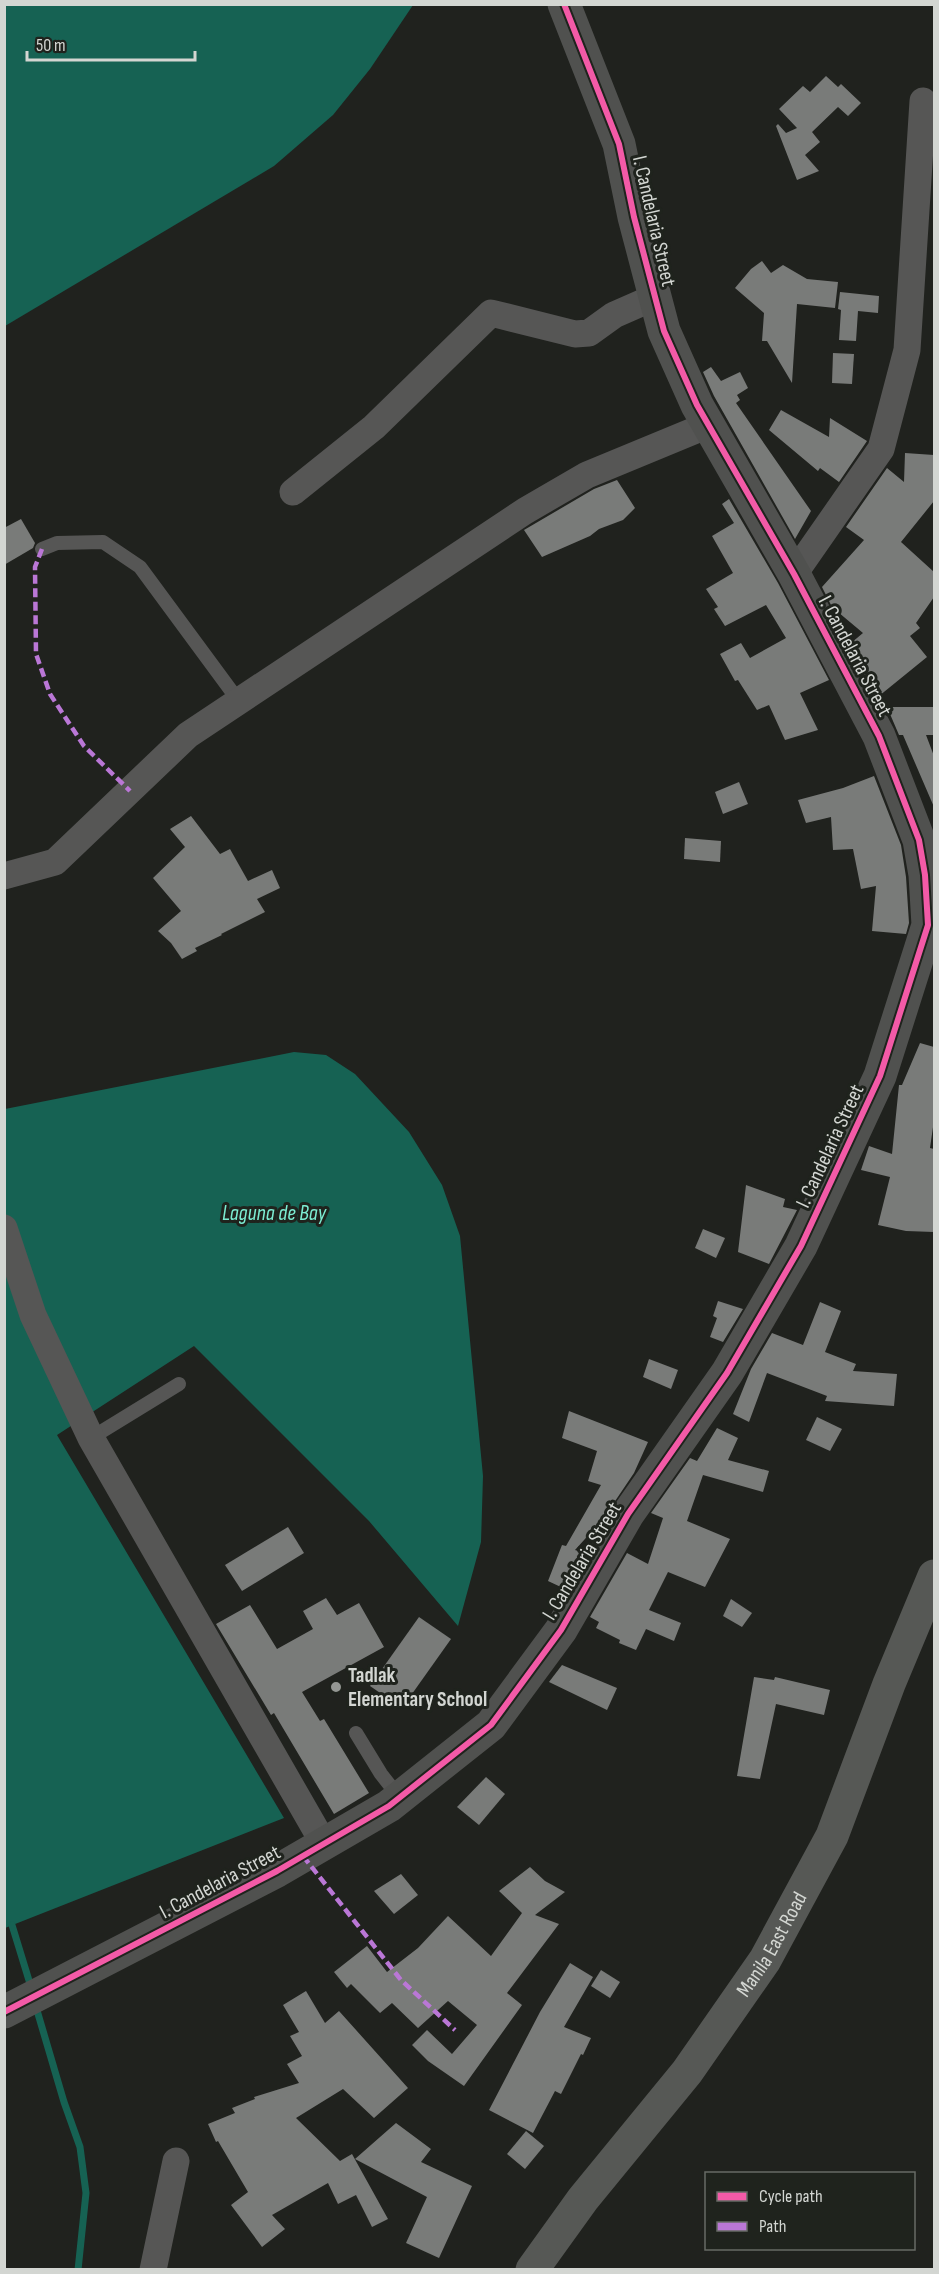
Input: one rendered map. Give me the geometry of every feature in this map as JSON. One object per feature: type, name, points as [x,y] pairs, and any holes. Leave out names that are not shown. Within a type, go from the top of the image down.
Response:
[{"type":"main road","name":"Manila East Road","points":[[532,2270],[583,2199],[687,2072],[765,1960],[832,1836],[889,1684],[934,1575]]},
{"type":"street","name":"I. Candelaria Street","points":[[27,2002],[277,1871],[389,1806],[491,1725],[561,1630],[628,1514],[727,1373],[801,1246],[880,1076],[928,925],[925,875],[919,840],[879,736],[794,574],[708,425],[664,331],[634,217],[619,144],[564,4]]},
{"type":"street","points":[[794,574],[881,449],[907,350],[923,101]]},
{"type":"street","points":[[293,492],[374,427],[491,313],[575,334],[589,333],[615,315],[655,297]]},
{"type":"street","points":[[4,876],[55,862],[189,735],[238,700],[525,511],[587,475],[708,425]]},
{"type":"street","points":[[4,1228],[33,1315],[91,1438],[324,1844]]},
{"type":"street","points":[[153,2270],[176,2161]]},
{"type":"lane","points":[[42,549],[57,543],[103,542],[140,567],[238,700]]},
{"type":"lane","points":[[91,1438],[179,1384]]},
{"type":"lane","points":[[356,1733],[381,1774],[399,1797]]},
{"type":"water","points":[[4,5],[413,5],[370,69],[333,115],[274,166],[5,326]]},
{"type":"water","name":"Laguna de Bay","points":[[294,1052],[326,1055],[355,1074],[409,1132],[442,1185],[460,1236],[483,1476],[481,1542],[458,1626],[369,1521],[194,1346],[57,1435],[284,1818],[5,1928],[5,1109]]},
{"type":"building","points":[[826,76],[838,87],[841,84],[861,103],[848,116],[838,107],[812,132],[820,142],[805,155],[819,171],[797,180],[776,126],[778,124],[786,133],[797,128],[779,109],[803,86],[810,92]]},
{"type":"building","points":[[762,261],[771,273],[783,265],[807,279],[838,282],[835,308],[797,304],[792,383],[767,341],[762,341],[764,313],[735,288],[751,269]]},
{"type":"building","points":[[840,292],[879,296],[878,313],[858,311],[856,341],[839,340]]},
{"type":"building","points":[[833,353],[854,354],[852,384],[832,383]]},
{"type":"building","points":[[711,367],[721,381],[740,372],[748,388],[737,395],[740,400],[736,403],[811,511],[795,539],[714,396],[703,372]]},
{"type":"building","points":[[781,410],[829,437],[830,418],[867,441],[839,482],[820,468],[818,471],[769,430]]},
{"type":"building","points":[[905,453],[934,455],[934,501],[901,542],[934,572],[934,597],[916,623],[920,628],[910,636],[927,657],[879,696],[851,643],[863,633],[832,607],[822,587],[864,540],[846,527],[887,468],[904,482]]},
{"type":"building","points":[[617,480],[635,508],[623,520],[542,557],[524,530],[594,489]]},
{"type":"building","points":[[729,499],[778,583],[829,680],[800,693],[818,730],[785,740],[769,705],[757,710],[738,680],[735,681],[720,654],[741,643],[750,658],[786,638],[766,605],[725,626],[714,609],[718,607],[706,589],[733,573],[712,536],[734,523],[722,504]]},
{"type":"building","points":[[21,519],[35,543],[33,548],[4,565],[4,528]]},
{"type":"building","points":[[887,707],[934,707],[934,735],[926,735],[934,756],[934,807],[903,735],[899,735]]},
{"type":"building","points":[[874,776],[901,845],[909,923],[906,934],[872,931],[876,886],[861,889],[853,849],[833,850],[831,817],[806,823],[798,800],[843,788]]},
{"type":"building","points":[[739,782],[748,804],[723,814],[715,792]]},
{"type":"building","points":[[191,816],[220,854],[230,849],[248,881],[272,870],[280,888],[257,899],[265,912],[195,948],[197,951],[182,959],[171,943],[158,931],[181,911],[153,878],[185,847],[170,829]]},
{"type":"building","points":[[685,838],[721,841],[720,862],[684,859]]},
{"type":"building","points":[[920,1043],[934,1047],[934,1120],[930,1148],[934,1149],[934,1232],[906,1231],[878,1225],[890,1177],[861,1170],[869,1146],[892,1154],[899,1085],[902,1085]]},
{"type":"building","points":[[746,1185],[785,1199],[783,1207],[797,1210],[769,1264],[738,1252]]},
{"type":"building","points":[[703,1229],[725,1238],[716,1258],[695,1248]]},
{"type":"building","points":[[718,1301],[743,1309],[723,1342],[710,1337],[717,1318],[713,1316]]},
{"type":"building","points":[[820,1302],[841,1311],[825,1352],[856,1364],[853,1371],[897,1374],[894,1406],[825,1401],[827,1396],[767,1373],[749,1422],[733,1414],[751,1369],[772,1333],[803,1345]]},
{"type":"building","points":[[649,1359],[678,1370],[671,1389],[643,1377]]},
{"type":"building","points":[[569,1411],[648,1442],[634,1473],[603,1519],[575,1550],[584,1553],[563,1588],[548,1581],[562,1545],[566,1546],[601,1485],[588,1481],[597,1451],[562,1438]]},
{"type":"building","points":[[817,1417],[842,1429],[830,1451],[806,1440]]},
{"type":"building","points":[[717,1428],[738,1438],[728,1460],[769,1471],[763,1492],[703,1475],[687,1521],[730,1539],[705,1587],[668,1572],[649,1610],[681,1623],[674,1641],[646,1629],[636,1650],[619,1643],[620,1640],[596,1628],[599,1622],[590,1617],[627,1553],[648,1564],[663,1518],[651,1513],[690,1458],[697,1461]]},
{"type":"building","points":[[288,1527],[304,1553],[242,1591],[225,1565]]},
{"type":"building","points":[[326,1598],[337,1615],[359,1603],[384,1647],[302,1692],[320,1721],[324,1719],[369,1793],[334,1814],[274,1713],[271,1715],[216,1624],[250,1605],[277,1649],[313,1629],[303,1611]]},
{"type":"building","points":[[731,1599],[752,1613],[742,1627],[723,1616]]},
{"type":"building","points":[[419,1617],[451,1639],[402,1708],[370,1686]]},
{"type":"building","points":[[562,1665],[617,1688],[607,1710],[549,1682]]},
{"type":"building","points":[[754,1677],[774,1680],[775,1677],[830,1690],[824,1715],[776,1704],[760,1779],[737,1776]]},
{"type":"building","points":[[486,1777],[505,1794],[479,1825],[457,1807]]},
{"type":"building","points":[[530,1867],[545,1881],[565,1892],[535,1915],[559,1924],[507,1993],[522,2005],[464,2086],[428,2061],[412,2045],[427,2030],[452,2054],[477,2025],[448,2001],[418,2028],[392,2003],[380,2013],[351,1984],[347,1988],[334,1972],[367,1946],[387,1972],[418,1948],[448,1916],[491,1956],[522,1913],[499,1891]]},
{"type":"building","points":[[401,1874],[418,1895],[394,1914],[374,1891]]},
{"type":"building","points":[[570,1963],[593,1977],[564,2027],[591,2038],[561,2094],[555,2091],[533,2133],[489,2110],[540,2012]]},
{"type":"building","points":[[601,1970],[620,1982],[610,1998],[591,1986]]},
{"type":"building","points":[[306,1991],[325,2023],[339,2011],[408,2088],[374,2118],[343,2089],[296,2118],[340,2161],[352,2154],[388,2219],[372,2227],[356,2195],[338,2204],[328,2183],[272,2215],[285,2229],[262,2247],[231,2205],[248,2192],[218,2141],[216,2142],[208,2124],[235,2113],[232,2108],[255,2099],[254,2097],[299,2083],[287,2064],[302,2056],[290,2036],[299,2032],[283,2005]]},
{"type":"building","points":[[396,2123],[431,2149],[421,2162],[472,2186],[439,2258],[406,2243],[427,2197],[355,2159]]},
{"type":"building","points":[[526,2131],[544,2146],[525,2169],[507,2154]]},
{"type":"waterway","points":[[12,1925],[31,1987]]},
{"type":"waterway","points":[[36,2007],[80,2147],[86,2193],[78,2270]]},
{"type":"marked path","points":[[42,549],[35,567],[36,654],[50,694],[84,746],[130,791]]},
{"type":"marked path","points":[[303,1856],[401,1980],[455,2030]]},
{"type":"cycle path","points":[[4,2012],[277,1871],[389,1806],[491,1725],[561,1630],[628,1514],[727,1373],[801,1246],[880,1076],[928,925],[925,875],[919,840],[879,736],[794,574],[697,405],[664,331],[634,217],[619,144],[564,4]]},
{"type":"place","name":"Tadlak Elementary School","points":[[336,1687]]}]
